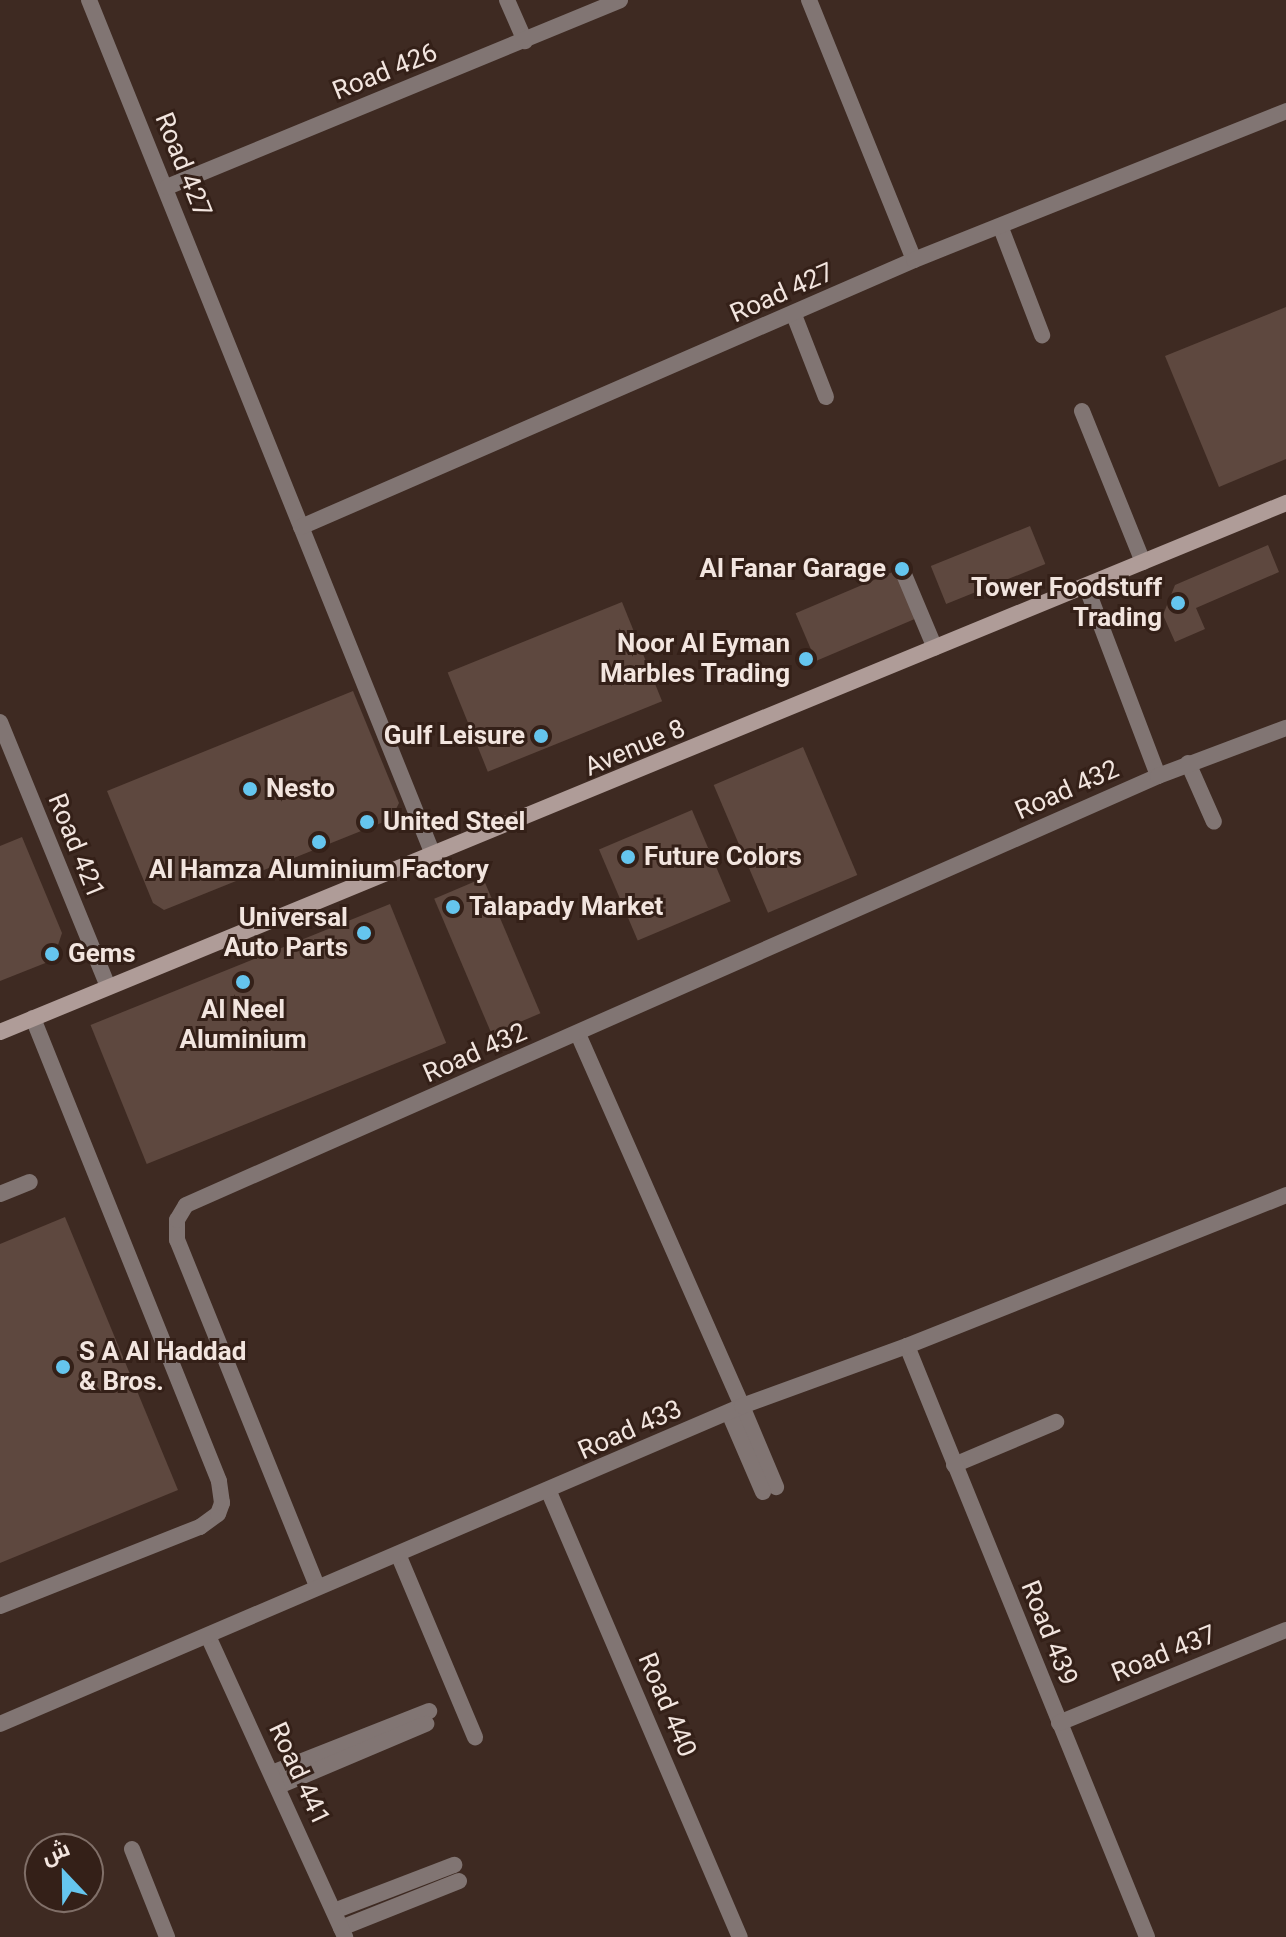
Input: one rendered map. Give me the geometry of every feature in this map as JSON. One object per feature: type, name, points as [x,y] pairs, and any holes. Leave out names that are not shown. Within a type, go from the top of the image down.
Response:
[{"type":"street","name":"Road 427","points":[[89,0],[167,187],[434,857]]},
{"type":"street","points":[[507,0],[525,41]]},
{"type":"street","name":"Road 426","points":[[167,187],[620,0]]},
{"type":"street","points":[[809,0],[914,260]]},
{"type":"street","name":"Road 427","points":[[301,527],[794,315],[914,260],[1001,228],[1286,111]]},
{"type":"street","points":[[1001,228],[1042,335]]},
{"type":"street","points":[[794,315],[826,397]]},
{"type":"street","points":[[1082,411],[1143,562]]},
{"type":"street","name":"Avenue 8","points":[[0,1032],[434,857],[1286,503]]},
{"type":"street","points":[[903,572],[935,648]]},
{"type":"street","name":"Road 432","points":[[1086,586],[1158,776]]},
{"type":"street","name":"Road 421","points":[[0,722],[108,987]]},
{"type":"street","name":"Road 432","points":[[317,1586],[177,1240],[177,1220],[186,1205],[1158,776],[1286,728]]},
{"type":"street","points":[[1184,765],[1209,824]]},
{"type":"street","points":[[0,1606],[200,1527],[218,1514],[222,1503],[219,1481],[33,1018]]},
{"type":"street","points":[[578,1034],[769,1490]]},
{"type":"street","points":[[0,1194],[30,1182]]},
{"type":"street","name":"Road 433","points":[[0,1724],[317,1586],[549,1492],[735,1409],[907,1346],[1286,1195]]},
{"type":"street","name":"Road 439","points":[[907,1346],[1147,1937]]},
{"type":"street","points":[[954,1465],[1056,1422]]},
{"type":"street","name":"Road 440","points":[[549,1492],[740,1937]]},
{"type":"street","points":[[398,1554],[475,1737]]},
{"type":"street","name":"Road 437","points":[[1059,1723],[1286,1630]]},
{"type":"street","name":"Road 441","points":[[208,1636],[276,1780],[334,1911],[341,1934]]},
{"type":"street","points":[[276,1780],[428,1717]]},
{"type":"street","points":[[132,1849],[167,1937]]},
{"type":"street","points":[[334,1911],[456,1873],[341,1934]]},
{"type":"building","points":[[1286,307],[1286,459],[1219,487],[1165,356]]},
{"type":"building","points":[[1030,526],[1045,564],[946,604],[931,566]]},
{"type":"building","points":[[1268,545],[1279,572],[1196,608],[1205,629],[1175,642],[1163,615],[1175,585]]},
{"type":"building","points":[[895,571],[915,619],[816,661],[796,613]]},
{"type":"building","points":[[622,602],[662,701],[488,772],[448,672]]},
{"type":"building","name":"Nesto","points":[[353,691],[399,803],[391,819],[164,910],[153,903],[107,791]]},
{"type":"building","points":[[803,747],[857,875],[768,913],[714,785]]},
{"type":"building","points":[[692,810],[731,901],[638,941],[599,849]]},
{"type":"building","points":[[22,837],[62,933],[53,960],[0,981],[0,846]]},
{"type":"building","points":[[483,878],[540,1013],[492,1034],[434,899]]},
{"type":"building","points":[[390,904],[446,1043],[147,1164],[91,1025]]},
{"type":"building","name":"S A Al Haddad & Bros.","points":[[65,1217],[178,1490],[0,1563],[0,1244]]},
{"type":"place","name":"Al Fanar Garage","points":[[902,569]]},
{"type":"place","name":"Tower Foodstuff Trading","points":[[1178,603]]},
{"type":"place","name":"Noor Al Eyman Marbles Trading","points":[[806,659]]},
{"type":"place","name":"Gulf Leisure","points":[[541,736]]},
{"type":"place","name":"Nesto","points":[[250,789]]},
{"type":"place","name":"United Steel","points":[[367,822]]},
{"type":"place","name":"Al Hamza Aluminium Factory","points":[[319,842]]},
{"type":"place","name":"Future Colors","points":[[628,857]]},
{"type":"place","name":"Talapady Market","points":[[453,907]]},
{"type":"place","name":"Universal Auto Parts","points":[[364,933]]},
{"type":"place","name":"Gems","points":[[52,954]]},
{"type":"place","name":"Al Neel Aluminium","points":[[243,982]]},
{"type":"place","name":"S A Al Haddad & Bros.","points":[[63,1367]]}]
